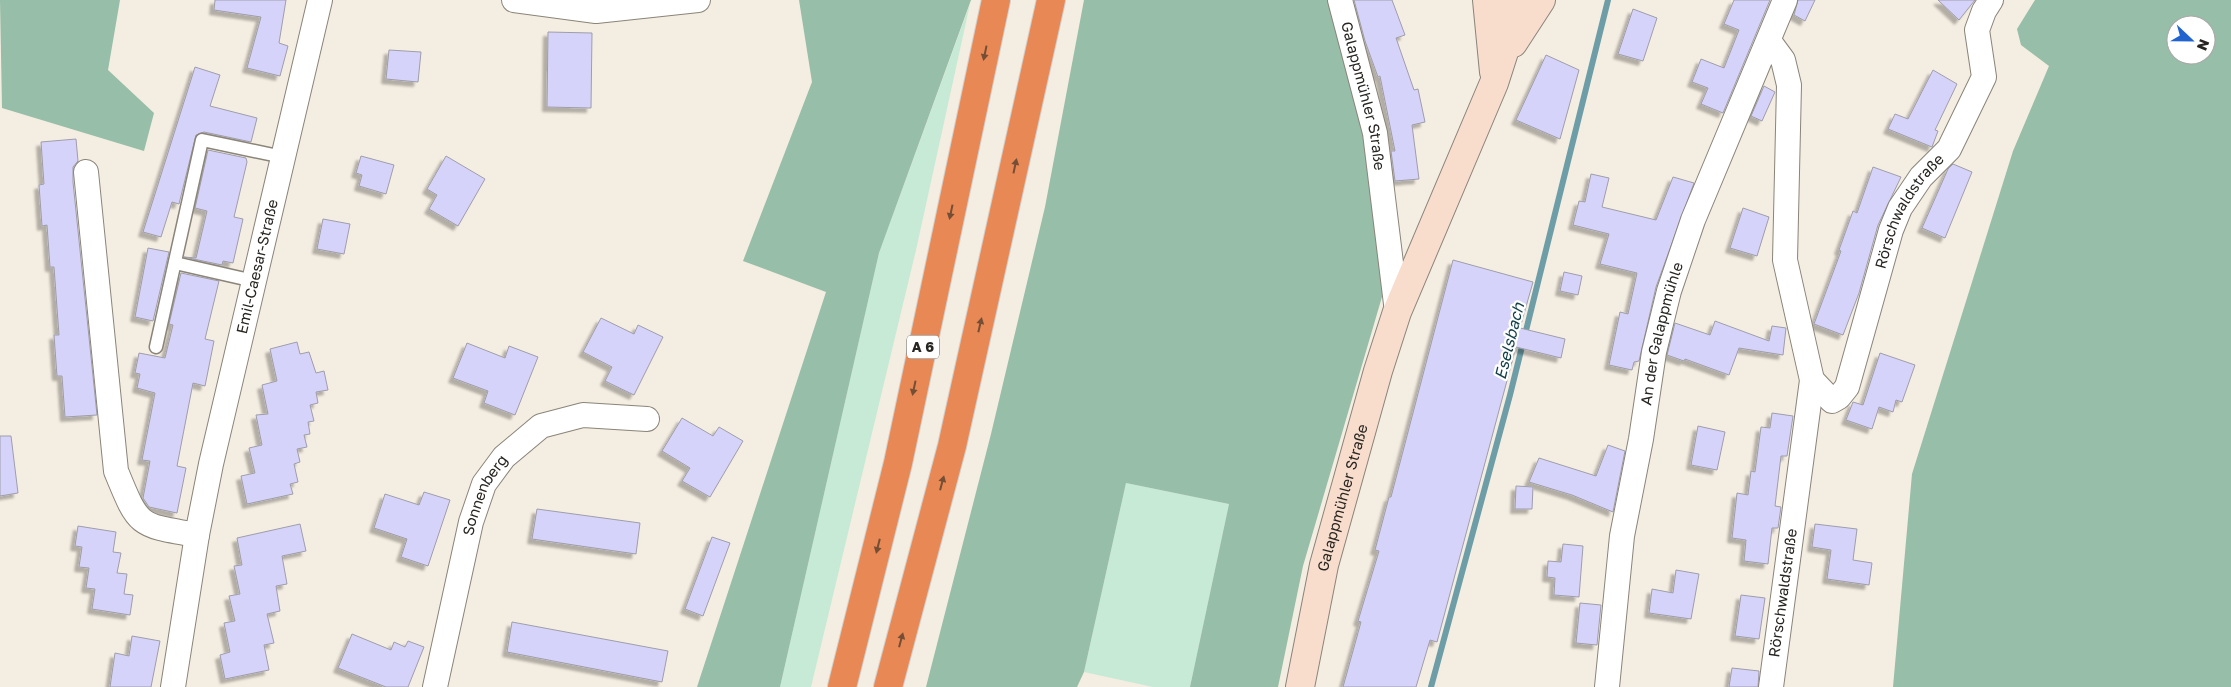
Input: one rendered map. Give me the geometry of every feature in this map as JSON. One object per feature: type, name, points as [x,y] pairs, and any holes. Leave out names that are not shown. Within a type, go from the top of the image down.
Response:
[{"type":"highway","name":"A 6","points":[[842,687],[898,463],[996,2]]},
{"type":"highway","points":[[888,687],[952,446],[1049,7]]},
{"type":"main road","points":[[1473,0],[1488,13]]},
{"type":"main road","name":"Galappmühler Straße","points":[[1300,687],[1324,565],[1359,434],[1397,312],[1498,72],[1511,30],[1514,0]]},
{"type":"main road","points":[[1498,72],[1541,0]]},
{"type":"main road","name":"Galappmühler Straße","points":[[1488,13],[1498,72]]},
{"type":"street","name":"Emil-Caesar-Straße","points":[[174,687],[197,535],[320,0]]},
{"type":"street","points":[[514,0],[596,11],[698,0]]},
{"type":"street","name":"Galappmühler Straße","points":[[1340,0],[1375,133],[1397,312]]},
{"type":"street","name":"An der Galappmühle","points":[[1608,677],[1622,536],[1641,439],[1654,352],[1669,291],[1693,220],[1785,0]]},
{"type":"street","name":"Rörschwaldstraße","points":[[1812,380],[1832,401],[1839,397],[1846,387],[1891,230],[1900,208],[1921,177],[1948,149],[1984,77],[1977,30],[1984,11],[1991,0]]},
{"type":"street","name":"Rörschwaldstraße","points":[[1769,41],[1783,60],[1789,85],[1785,260],[1812,380],[1771,687]]},
{"type":"street","points":[[86,172],[116,471],[132,509],[142,523],[156,528],[197,535]]},
{"type":"street","name":"Sonnenberg","points":[[435,687],[471,522],[484,484],[504,457],[541,426],[582,415],[647,420]]},
{"type":"street","points":[[1608,677],[1626,687]]},
{"type":"lane","points":[[156,346],[202,140],[283,157]]},
{"type":"lane","points":[[175,263],[254,281]]},
{"type":"green space","points":[[0,0],[120,0],[108,70],[154,113],[144,151],[2,108]]},
{"type":"green space","points":[[799,0],[971,0],[879,253],[780,687],[697,687],[826,292],[743,261],[812,82]]},
{"type":"green space","points":[[1084,0],[1331,0],[1364,135],[1384,290],[1303,566],[1278,687],[1190,687],[1229,504],[1126,483],[1084,672],[1077,687],[926,687],[991,434],[1045,207]]},
{"type":"green space","points":[[2035,0],[2231,0],[2231,687],[1893,687],[1912,474],[2013,151],[2049,66],[2021,45],[2017,29]]},
{"type":"green space","points":[[970,4],[916,250],[811,687],[780,687],[879,253]]},
{"type":"green space","points":[[1126,483],[1229,504],[1190,687],[1153,687],[1084,672]]},
{"type":"building","points":[[215,0],[286,0],[279,43],[288,46],[280,76],[247,68],[261,17],[214,10]]},
{"type":"building","points":[[1354,0],[1392,0],[1405,35],[1396,38],[1414,90],[1418,89],[1425,122],[1412,125],[1419,179],[1395,181],[1391,151],[1395,151],[1380,76],[1378,77],[1365,41]]},
{"type":"building","points":[[1734,0],[1770,0],[1723,113],[1701,104],[1708,88],[1692,82],[1701,59],[1724,68],[1739,30],[1724,24]]},
{"type":"building","points":[[1798,0],[1815,0],[1805,21],[1794,15]]},
{"type":"building","points":[[1938,0],[1975,0],[1959,20]]},
{"type":"building","points":[[1633,9],[1657,18],[1643,61],[1618,54]]},
{"type":"building","points":[[548,32],[592,33],[591,108],[547,107]]},
{"type":"building","points":[[389,50],[421,52],[418,82],[386,79]]},
{"type":"building","points":[[1546,55],[1579,70],[1560,139],[1516,120]]},
{"type":"building","points":[[195,67],[220,75],[210,106],[257,118],[251,142],[204,132],[196,135],[179,204],[172,202],[161,237],[143,232]]},
{"type":"building","points":[[1933,70],[1957,84],[1935,130],[1938,131],[1932,147],[1888,129],[1895,114],[1908,119]]},
{"type":"building","points":[[1764,86],[1775,92],[1762,121],[1751,116]]},
{"type":"building","points":[[76,139],[78,161],[73,167],[73,182],[97,415],[65,417],[62,376],[57,376],[54,335],[59,335],[54,267],[50,267],[47,225],[42,226],[39,185],[44,184],[41,142]]},
{"type":"building","points":[[208,150],[246,158],[247,162],[234,217],[243,219],[233,263],[223,261],[222,265],[184,257],[196,258],[207,211],[195,208]]},
{"type":"building","points":[[361,156],[394,165],[386,194],[359,186],[362,175],[356,173]]},
{"type":"building","points":[[446,156],[485,179],[458,226],[429,209],[437,195],[427,189]]},
{"type":"building","points":[[1953,164],[1972,172],[1945,238],[1922,228],[1948,169]]},
{"type":"building","points":[[1873,167],[1901,177],[1878,225],[1859,293],[1843,335],[1814,324],[1841,251],[1839,250],[1853,211],[1857,213]]},
{"type":"building","points":[[1591,174],[1609,178],[1602,207],[1656,220],[1673,177],[1694,183],[1656,287],[1639,361],[1634,362],[1632,370],[1609,365],[1620,312],[1628,314],[1637,273],[1600,264],[1609,234],[1573,225],[1579,201],[1585,202]]},
{"type":"building","points":[[1743,208],[1769,217],[1757,256],[1730,248]]},
{"type":"building","points":[[323,219],[350,224],[344,254],[317,249]]},
{"type":"building","points":[[148,248],[169,252],[153,321],[135,317]]},
{"type":"building","points":[[1453,260],[1533,282],[1520,328],[1565,339],[1561,358],[1516,347],[1437,642],[1430,640],[1416,687],[1343,687],[1361,622],[1358,621],[1379,551],[1375,550],[1389,497],[1391,497]]},
{"type":"building","points":[[1564,272],[1582,276],[1578,295],[1560,291]]},
{"type":"building","points":[[181,273],[219,281],[205,339],[214,341],[205,386],[193,383],[177,466],[186,468],[177,513],[149,507],[143,498],[150,461],[142,460],[155,393],[137,388],[140,374],[135,373],[139,353],[165,358],[173,325],[169,324]]},
{"type":"building","points":[[601,318],[634,334],[638,325],[663,337],[634,395],[605,381],[612,367],[583,352]]},
{"type":"building","points":[[1715,321],[1769,341],[1772,326],[1786,328],[1783,355],[1739,348],[1729,375],[1685,359],[1684,361],[1667,355],[1675,323],[1710,335]]},
{"type":"building","points":[[297,342],[300,354],[309,352],[316,373],[324,371],[328,390],[316,392],[318,403],[310,405],[314,421],[308,422],[310,434],[304,435],[307,447],[297,449],[300,462],[294,464],[298,482],[290,484],[293,494],[247,504],[241,476],[255,473],[249,448],[262,445],[256,415],[268,414],[262,385],[277,381],[270,349]]},
{"type":"building","points":[[467,343],[505,358],[509,346],[538,357],[515,415],[484,403],[488,391],[453,378]]},
{"type":"building","points":[[1880,353],[1915,365],[1902,402],[1896,400],[1893,412],[1879,407],[1872,429],[1846,420],[1853,402],[1863,405]]},
{"type":"building","points":[[1772,413],[1793,416],[1787,456],[1781,456],[1775,506],[1781,507],[1778,528],[1772,528],[1768,564],[1744,561],[1746,540],[1732,538],[1737,493],[1748,495],[1751,471],[1755,472],[1761,427],[1770,428]]},
{"type":"building","points":[[682,418],[713,436],[719,427],[743,441],[710,497],[682,481],[690,468],[662,451]]},
{"type":"building","points":[[1698,426],[1725,432],[1717,470],[1691,465]]},
{"type":"building","points":[[0,436],[11,436],[18,493],[0,496]]},
{"type":"building","points":[[1608,445],[1625,451],[1613,512],[1572,495],[1529,482],[1539,458],[1596,476]]},
{"type":"building","points":[[1516,486],[1533,487],[1532,509],[1515,509]]},
{"type":"building","points":[[424,492],[450,500],[428,566],[401,557],[407,539],[374,528],[385,494],[419,505]]},
{"type":"building","points":[[537,509],[640,523],[636,554],[532,539]]},
{"type":"building","points":[[300,524],[306,551],[282,556],[287,584],[276,586],[280,611],[267,614],[274,643],[264,645],[269,670],[225,679],[220,655],[230,652],[224,623],[235,621],[229,596],[240,594],[234,566],[242,565],[237,538]]},
{"type":"building","points":[[1815,524],[1857,529],[1853,560],[1872,563],[1869,585],[1827,579],[1831,550],[1812,547]]},
{"type":"building","points":[[78,526],[116,532],[113,552],[121,553],[117,573],[127,574],[124,594],[133,595],[130,615],[92,609],[95,589],[86,588],[89,568],[79,567],[82,547],[75,546]]},
{"type":"building","points":[[712,537],[730,543],[703,616],[685,609]]},
{"type":"building","points":[[1563,544],[1583,546],[1579,597],[1554,595],[1555,578],[1547,577],[1548,561],[1561,562]]},
{"type":"building","points":[[1676,570],[1699,574],[1691,619],[1649,613],[1652,589],[1673,593]]},
{"type":"building","points":[[1741,595],[1765,598],[1759,639],[1735,636]]},
{"type":"building","points":[[1580,603],[1601,605],[1597,645],[1576,643]]},
{"type":"building","points":[[512,622],[668,651],[662,682],[507,652]]},
{"type":"building","points":[[352,634],[391,650],[394,642],[405,647],[408,641],[424,647],[408,687],[386,687],[338,668]]},
{"type":"building","points":[[132,636],[160,641],[151,687],[110,687],[115,653],[129,656]]},
{"type":"building","points":[[1732,668],[1759,671],[1758,687],[1729,687]]},
{"type":"waterway","name":"Eselsbach","points":[[1431,687],[1510,395],[1608,0]]}]
